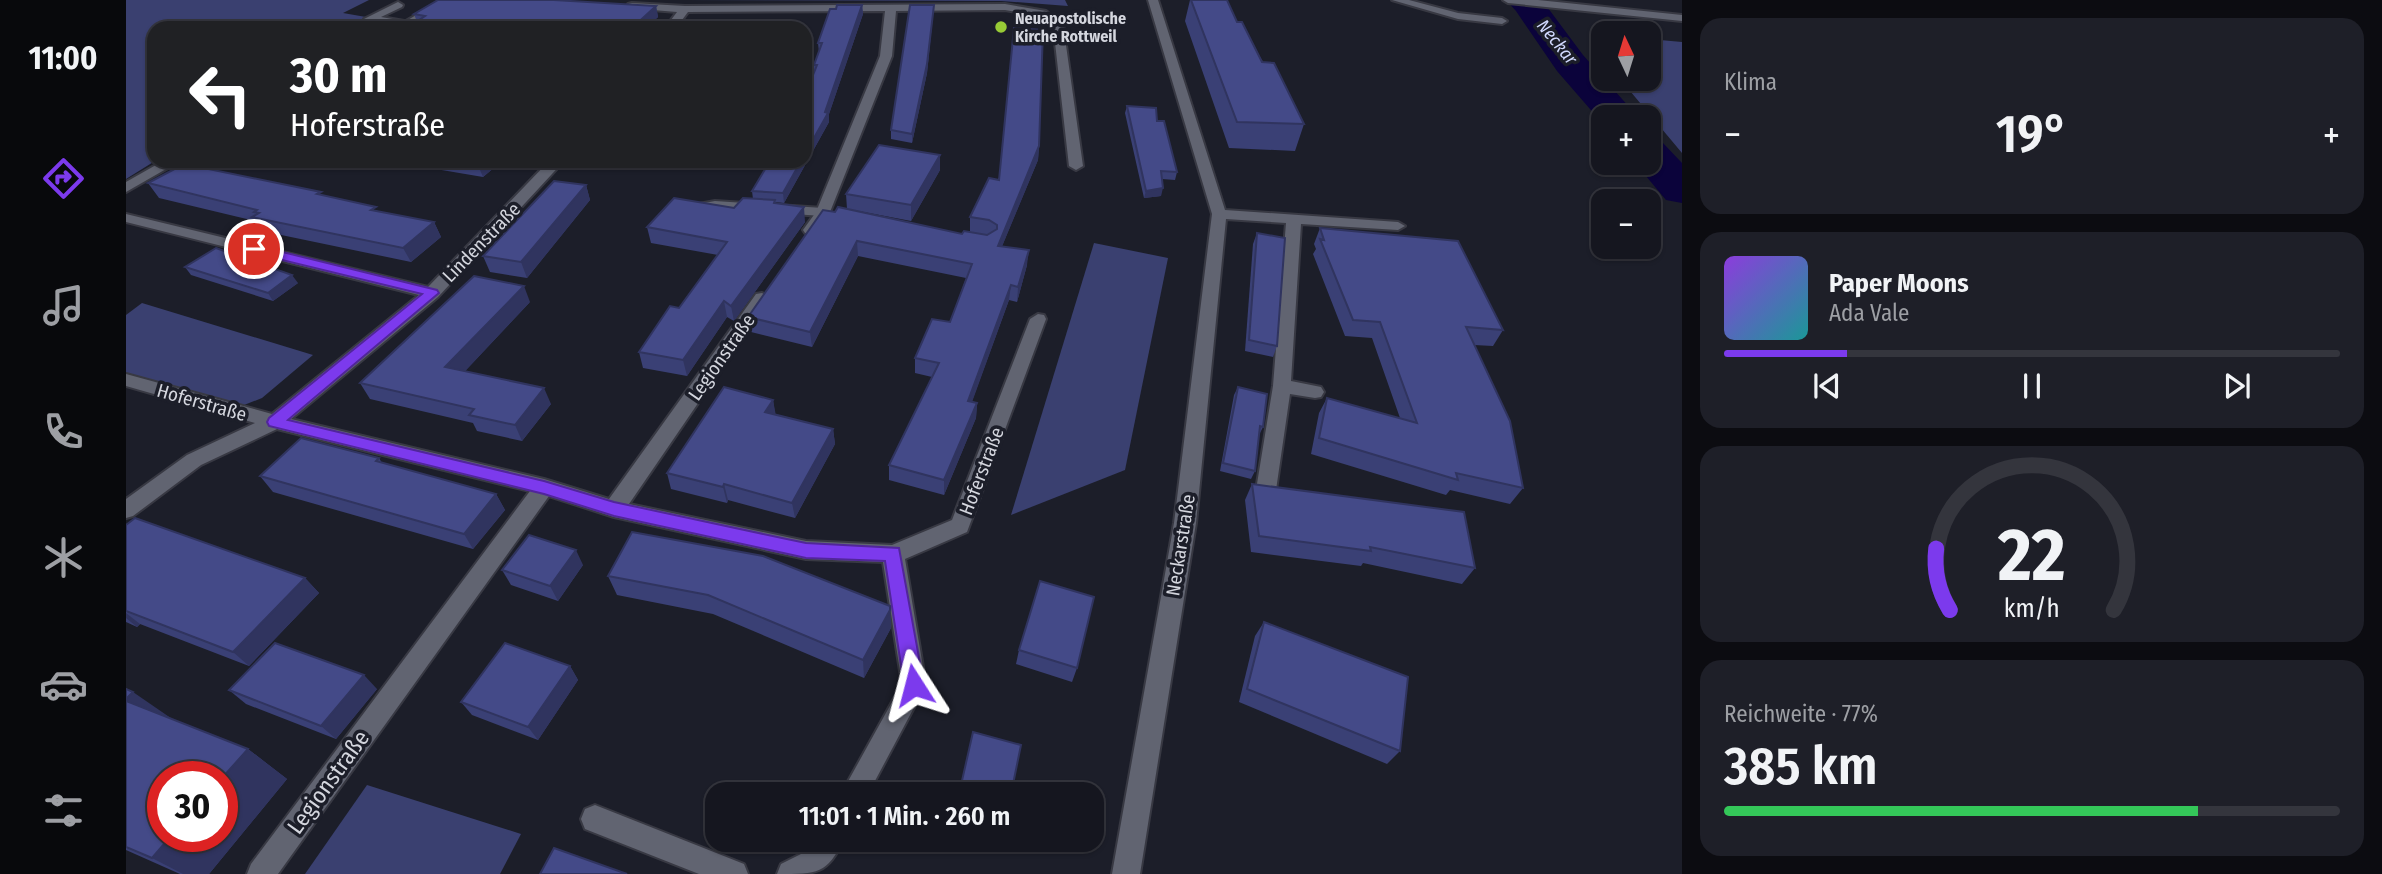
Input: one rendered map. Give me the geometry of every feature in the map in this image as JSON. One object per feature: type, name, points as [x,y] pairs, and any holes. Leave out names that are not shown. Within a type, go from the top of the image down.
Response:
[{"type":"street","points":[[413,21],[450,0]]},
{"type":"street","name":"Neckarstraße","points":[[1126,874],[1185,523],[1219,214],[1153,0]]},
{"type":"street","points":[[1396,0],[1458,16],[1502,21]]},
{"type":"street","points":[[1508,0],[1678,18]]},
{"type":"street","points":[[378,21],[369,19],[398,5]]},
{"type":"street","points":[[617,5],[685,9],[1005,7],[1042,13],[1058,24],[1076,166]]},
{"type":"street","points":[[799,247],[829,214],[886,56],[891,7]]},
{"type":"street","points":[[676,21],[685,9]]},
{"type":"street","points":[[126,188],[161,168]]},
{"type":"street","name":"Lindenstraße","points":[[126,510],[194,460],[275,422],[432,293],[550,168]]},
{"type":"street","points":[[692,210],[715,205],[829,214]]},
{"type":"street","points":[[1219,214],[1398,226]]},
{"type":"street","points":[[126,218],[432,293]]},
{"type":"street","points":[[1266,490],[1282,386],[1294,218]]},
{"type":"street","name":"Legionstraße","points":[[614,509],[774,281]]},
{"type":"street","name":"Hoferstraße","points":[[126,380],[275,422],[544,487],[614,509],[806,550],[893,554],[960,526],[1038,319]]},
{"type":"street","points":[[1282,386],[1315,392]]},
{"type":"street","name":"Legionstraße","points":[[261,874],[544,487]]},
{"type":"street","points":[[861,782],[914,685],[893,554]]},
{"type":"street","points":[[595,819],[734,874]]},
{"type":"street","points":[[791,874],[819,860],[823,852]]},
{"type":"shaded area","points":[[126,0],[369,0],[343,13],[389,21],[147,21],[147,166],[126,179]]},
{"type":"shaded area","points":[[683,0],[1065,0],[1068,6],[1001,1]]},
{"type":"shaded area","points":[[1661,40],[1682,42],[1682,153],[1661,128],[1661,105],[1642,105],[1630,91],[1661,91]]},
{"type":"shaded area","points":[[1094,243],[1168,258],[1125,470],[1011,515]]},
{"type":"shaded area","points":[[142,303],[313,355],[262,398],[239,407],[126,377],[126,315]]},
{"type":"shaded area","points":[[367,785],[521,834],[500,874],[305,874]]},
{"type":"building","points":[[438,0],[554,0],[656,6],[640,21],[418,21],[425,16],[414,14]]},
{"type":"building","points":[[1191,0],[1227,0],[1237,22],[1242,22],[1262,62],[1274,63],[1304,124],[1237,122]]},
{"type":"building","points":[[837,5],[862,5],[825,112],[828,113],[812,142],[812,78],[817,65],[814,65],[822,43],[818,43],[830,9],[836,9]]},
{"type":"building","points":[[910,5],[934,5],[927,64],[912,134],[891,130]]},
{"type":"building","points":[[1014,28],[1043,30],[1039,146],[998,246],[1029,250],[1018,287],[1011,285],[968,401],[977,403],[944,480],[889,465],[939,363],[915,358],[932,319],[950,322],[972,264],[857,241],[810,332],[748,317],[823,210],[835,212],[838,207],[962,234],[964,231],[987,235],[997,229],[997,225],[989,220],[970,217],[989,178],[999,180]]},
{"type":"building","points":[[1127,106],[1156,108],[1157,121],[1164,121],[1177,172],[1161,171],[1163,188],[1146,191]]},
{"type":"building","points":[[879,145],[940,155],[911,205],[846,194]]},
{"type":"building","points":[[176,168],[204,168],[321,192],[317,194],[376,207],[371,210],[434,222],[403,248],[252,217],[259,213],[254,212],[257,210],[148,183]]},
{"type":"building","points":[[766,168],[797,168],[783,193],[752,191]]},
{"type":"building","points":[[554,181],[586,185],[521,262],[483,256]]},
{"type":"building","points":[[674,198],[734,208],[743,198],[775,200],[774,203],[804,207],[731,306],[724,301],[683,360],[639,352],[670,306],[679,308],[727,242],[647,227]]},
{"type":"building","points":[[1320,228],[1458,241],[1503,330],[1466,327],[1510,421],[1523,488],[1456,473],[1458,480],[1319,438],[1327,398],[1417,423],[1380,322],[1353,320],[1320,239],[1324,240]]},
{"type":"building","points":[[1257,233],[1285,238],[1277,346],[1249,340]]},
{"type":"building","points":[[216,248],[292,275],[268,293],[185,267]]},
{"type":"building","points":[[474,276],[524,286],[445,367],[544,388],[515,425],[469,415],[474,409],[360,383]]},
{"type":"building","points":[[724,387],[773,400],[765,412],[833,429],[792,503],[724,484],[723,487],[667,473]]},
{"type":"building","points":[[1238,387],[1267,394],[1255,471],[1223,463]]},
{"type":"building","points":[[301,438],[379,458],[376,461],[496,494],[464,534],[260,476]]},
{"type":"building","points":[[1252,484],[1464,512],[1475,568],[1370,547],[1371,551],[1259,536]]},
{"type":"building","points":[[135,518],[305,578],[233,652],[126,611],[126,525]]},
{"type":"building","points":[[632,532],[763,556],[890,606],[890,610],[863,660],[708,595],[608,576]]},
{"type":"building","points":[[529,535],[576,550],[550,586],[502,570]]},
{"type":"building","points":[[1040,581],[1094,597],[1077,668],[1019,650]]},
{"type":"building","points":[[1264,622],[1408,677],[1400,751],[1247,689]]},
{"type":"building","points":[[275,643],[364,675],[321,726],[229,690]]},
{"type":"building","points":[[505,643],[570,666],[528,727],[461,702]]},
{"type":"building","points":[[126,689],[133,692],[126,699]]},
{"type":"building","points":[[126,701],[248,749],[237,761],[147,761],[147,852],[157,852],[152,858],[126,847]]},
{"type":"building","points":[[973,732],[1021,745],[1013,782],[962,782]]},
{"type":"building","points":[[554,848],[627,874],[540,874]]},
{"type":"waterway","name":"Neckar","points":[[1522,0],[1528,4],[1570,63],[1607,105]]},
{"type":"waterway","name":"Neckar","points":[[1661,167],[1682,190]]},
{"type":"place","name":"Neuapostolische Kirche Rottweil","points":[[1001,27]]},
{"type":"route","points":[[254,249],[432,293],[275,422],[544,487],[614,509],[782,545],[806,550],[893,554],[914,685]]}]
